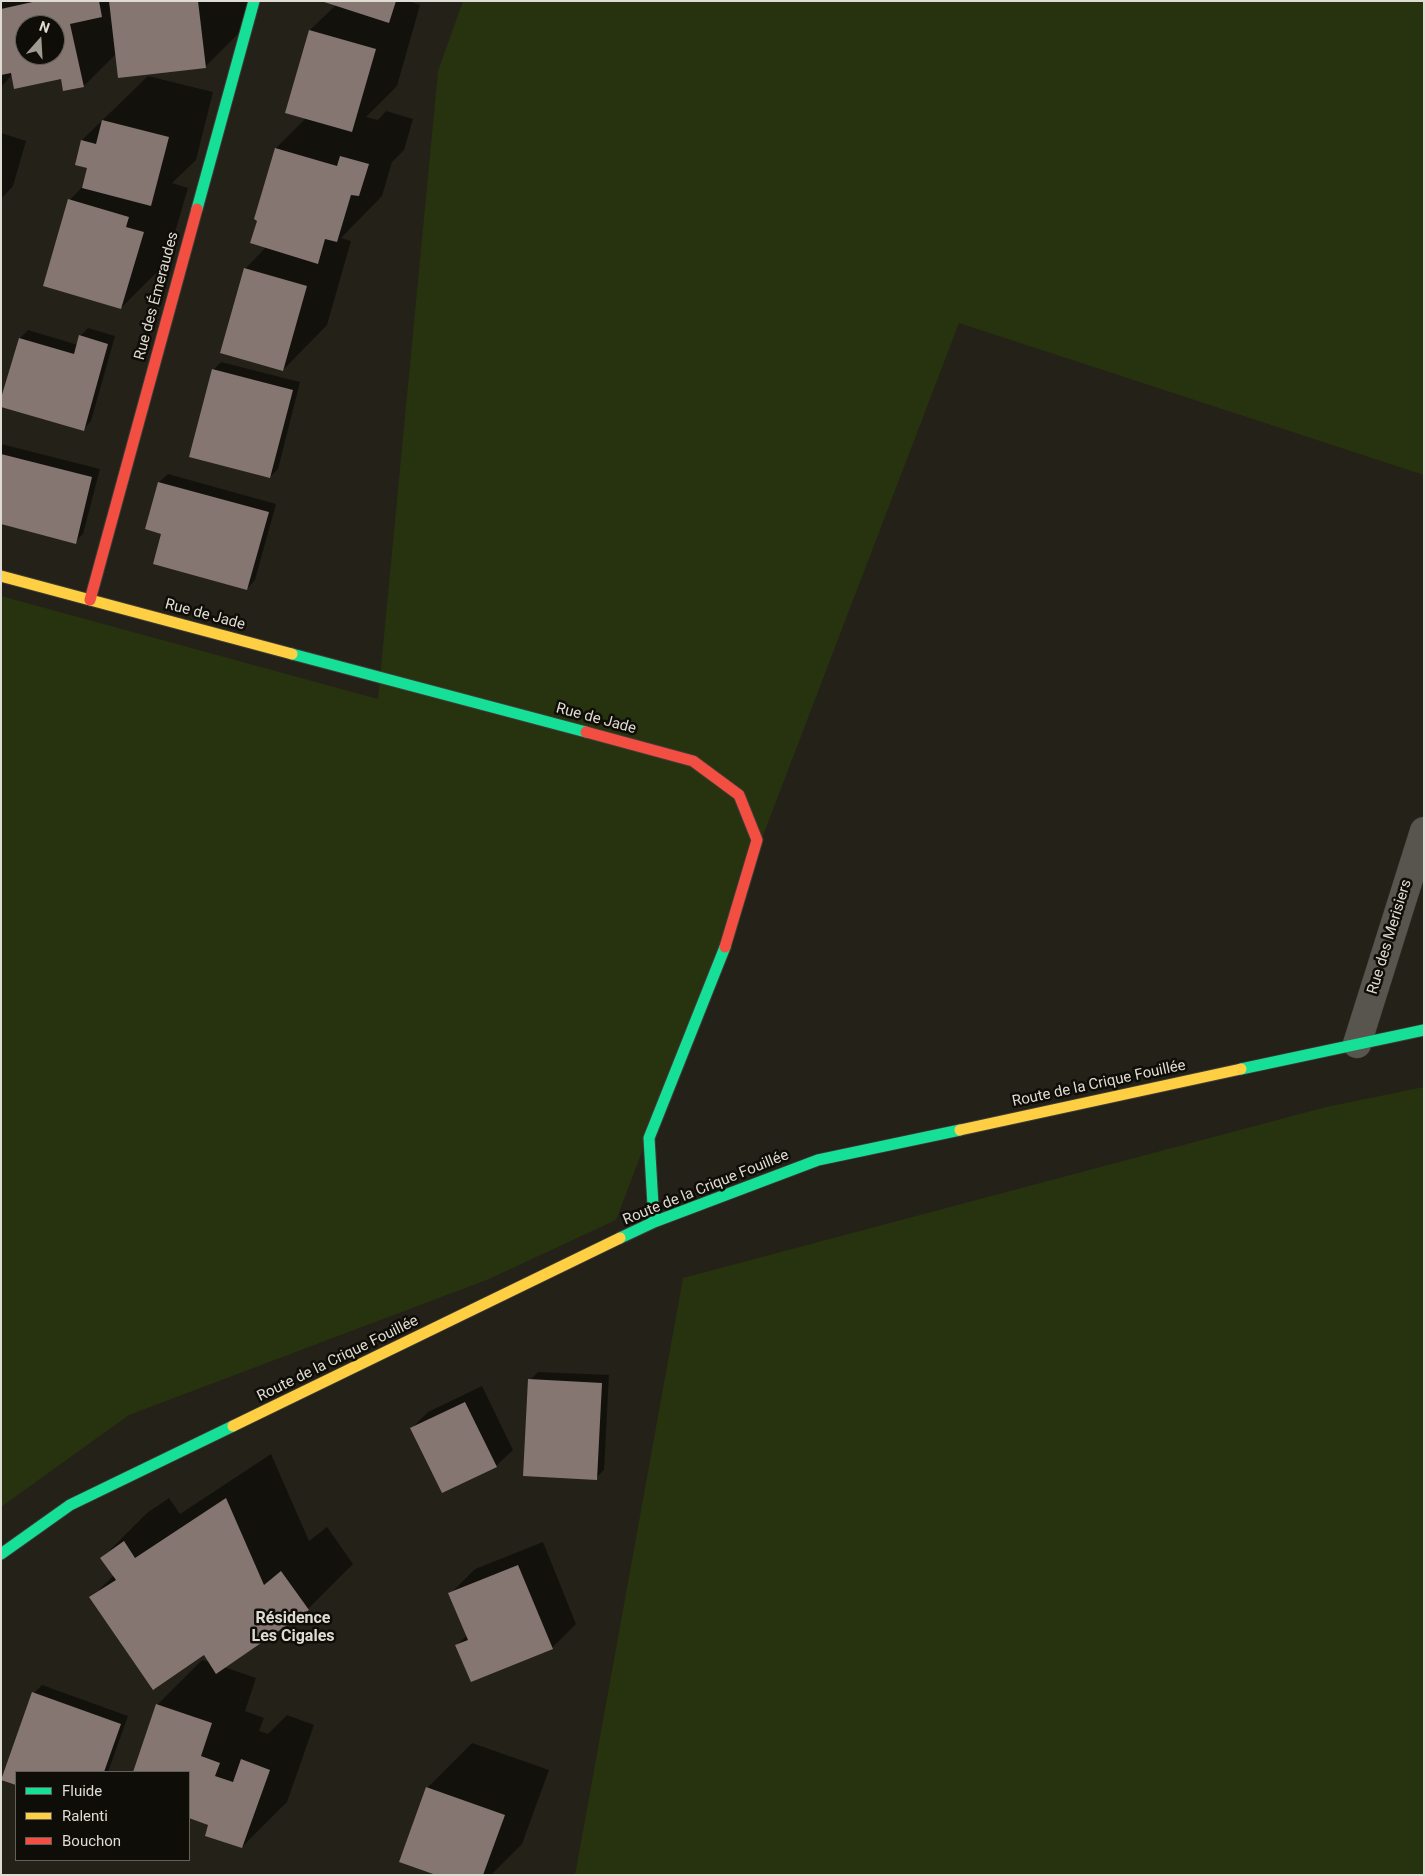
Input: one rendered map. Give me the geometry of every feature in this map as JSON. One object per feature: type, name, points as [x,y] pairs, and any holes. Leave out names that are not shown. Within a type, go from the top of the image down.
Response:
[{"type":"street","name":"Rue des Émeraudes","points":[[90,600],[254,1]]},
{"type":"street","name":"Rue de Jade","points":[[1,576],[693,761],[739,795],[757,840],[732,929],[649,1138],[654,1222]]},
{"type":"street","name":"Rue des Merisiers","points":[[1357,1044],[1424,831]]},
{"type":"street","name":"Route de la Crique Fouillée","points":[[1,1554],[70,1505],[654,1222],[818,1160],[1424,1030]]},
{"type":"green space","points":[[463,1],[1424,1],[1424,475],[959,323],[616,1220],[489,1279],[129,1415],[1,1507],[1,596],[378,699],[438,71]]},
{"type":"green space","points":[[1424,1087],[1424,1875],[575,1875],[683,1278],[1326,1107]]},
{"type":"building","points":[[37,1],[99,1],[102,17],[70,24],[84,87],[63,91],[61,79],[14,89],[11,73],[1,75],[1,9]]},
{"type":"building","points":[[109,1],[198,1],[206,68],[118,78]]},
{"type":"building","points":[[321,1],[396,1],[389,23]]},
{"type":"building","points":[[309,30],[376,49],[352,132],[285,113]]},
{"type":"building","points":[[102,120],[169,137],[151,206],[82,188],[87,168],[75,165],[81,140],[96,144]]},
{"type":"building","points":[[275,148],[337,166],[340,156],[369,164],[359,196],[351,195],[337,242],[325,239],[318,264],[250,243],[257,221],[254,219]]},
{"type":"building","points":[[68,199],[129,217],[126,227],[144,232],[121,309],[43,286]]},
{"type":"building","points":[[244,268],[307,286],[283,371],[220,353]]},
{"type":"building","points":[[79,335],[108,344],[84,431],[1,407],[1,398],[19,338],[74,354]]},
{"type":"building","points":[[212,369],[293,390],[270,478],[189,457]]},
{"type":"building","points":[[1,454],[92,477],[76,544],[1,524]]},
{"type":"building","points":[[158,482],[269,512],[247,590],[153,564],[161,534],[145,529]]},
{"type":"building","points":[[528,1379],[602,1383],[597,1480],[523,1476]]},
{"type":"building","points":[[465,1402],[497,1467],[442,1493],[410,1428]]},
{"type":"building","points":[[226,1498],[264,1585],[281,1571],[309,1610],[216,1674],[204,1655],[153,1690],[89,1597],[116,1580],[100,1558],[124,1541],[135,1558]]},
{"type":"building","points":[[518,1565],[553,1649],[471,1682],[455,1645],[468,1640],[448,1593]]},
{"type":"building","points":[[32,1692],[121,1724],[104,1771],[15,1771],[15,1785],[1,1780]]},
{"type":"building","points":[[156,1704],[212,1723],[201,1756],[220,1763],[215,1776],[233,1782],[241,1759],[270,1770],[242,1848],[205,1836],[208,1825],[190,1818],[190,1771],[133,1771]]},
{"type":"building","points":[[426,1787],[505,1815],[483,1875],[436,1875],[399,1862]]},
{"type":"traffic: fast","points":[[197,209],[254,1]]},
{"type":"traffic: fast","points":[[292,654],[586,732]]},
{"type":"traffic: fast","points":[[654,1222],[649,1138],[725,947]]},
{"type":"traffic: fast","points":[[1241,1069],[1424,1030]]},
{"type":"traffic: fast","points":[[620,1238],[654,1222],[818,1160],[960,1130]]},
{"type":"traffic: fast","points":[[1,1554],[70,1505],[233,1426]]},
{"type":"traffic: slow","points":[[1,576],[292,654]]},
{"type":"traffic: slow","points":[[960,1130],[1241,1069]]},
{"type":"traffic: slow","points":[[233,1426],[620,1238]]},
{"type":"traffic: jam","points":[[90,600],[197,209]]},
{"type":"traffic: jam","points":[[586,732],[693,761],[739,795],[757,840],[725,947]]},
{"type":"district","name":"Résidence Les Cigales","points":[[293,1628]]}]
